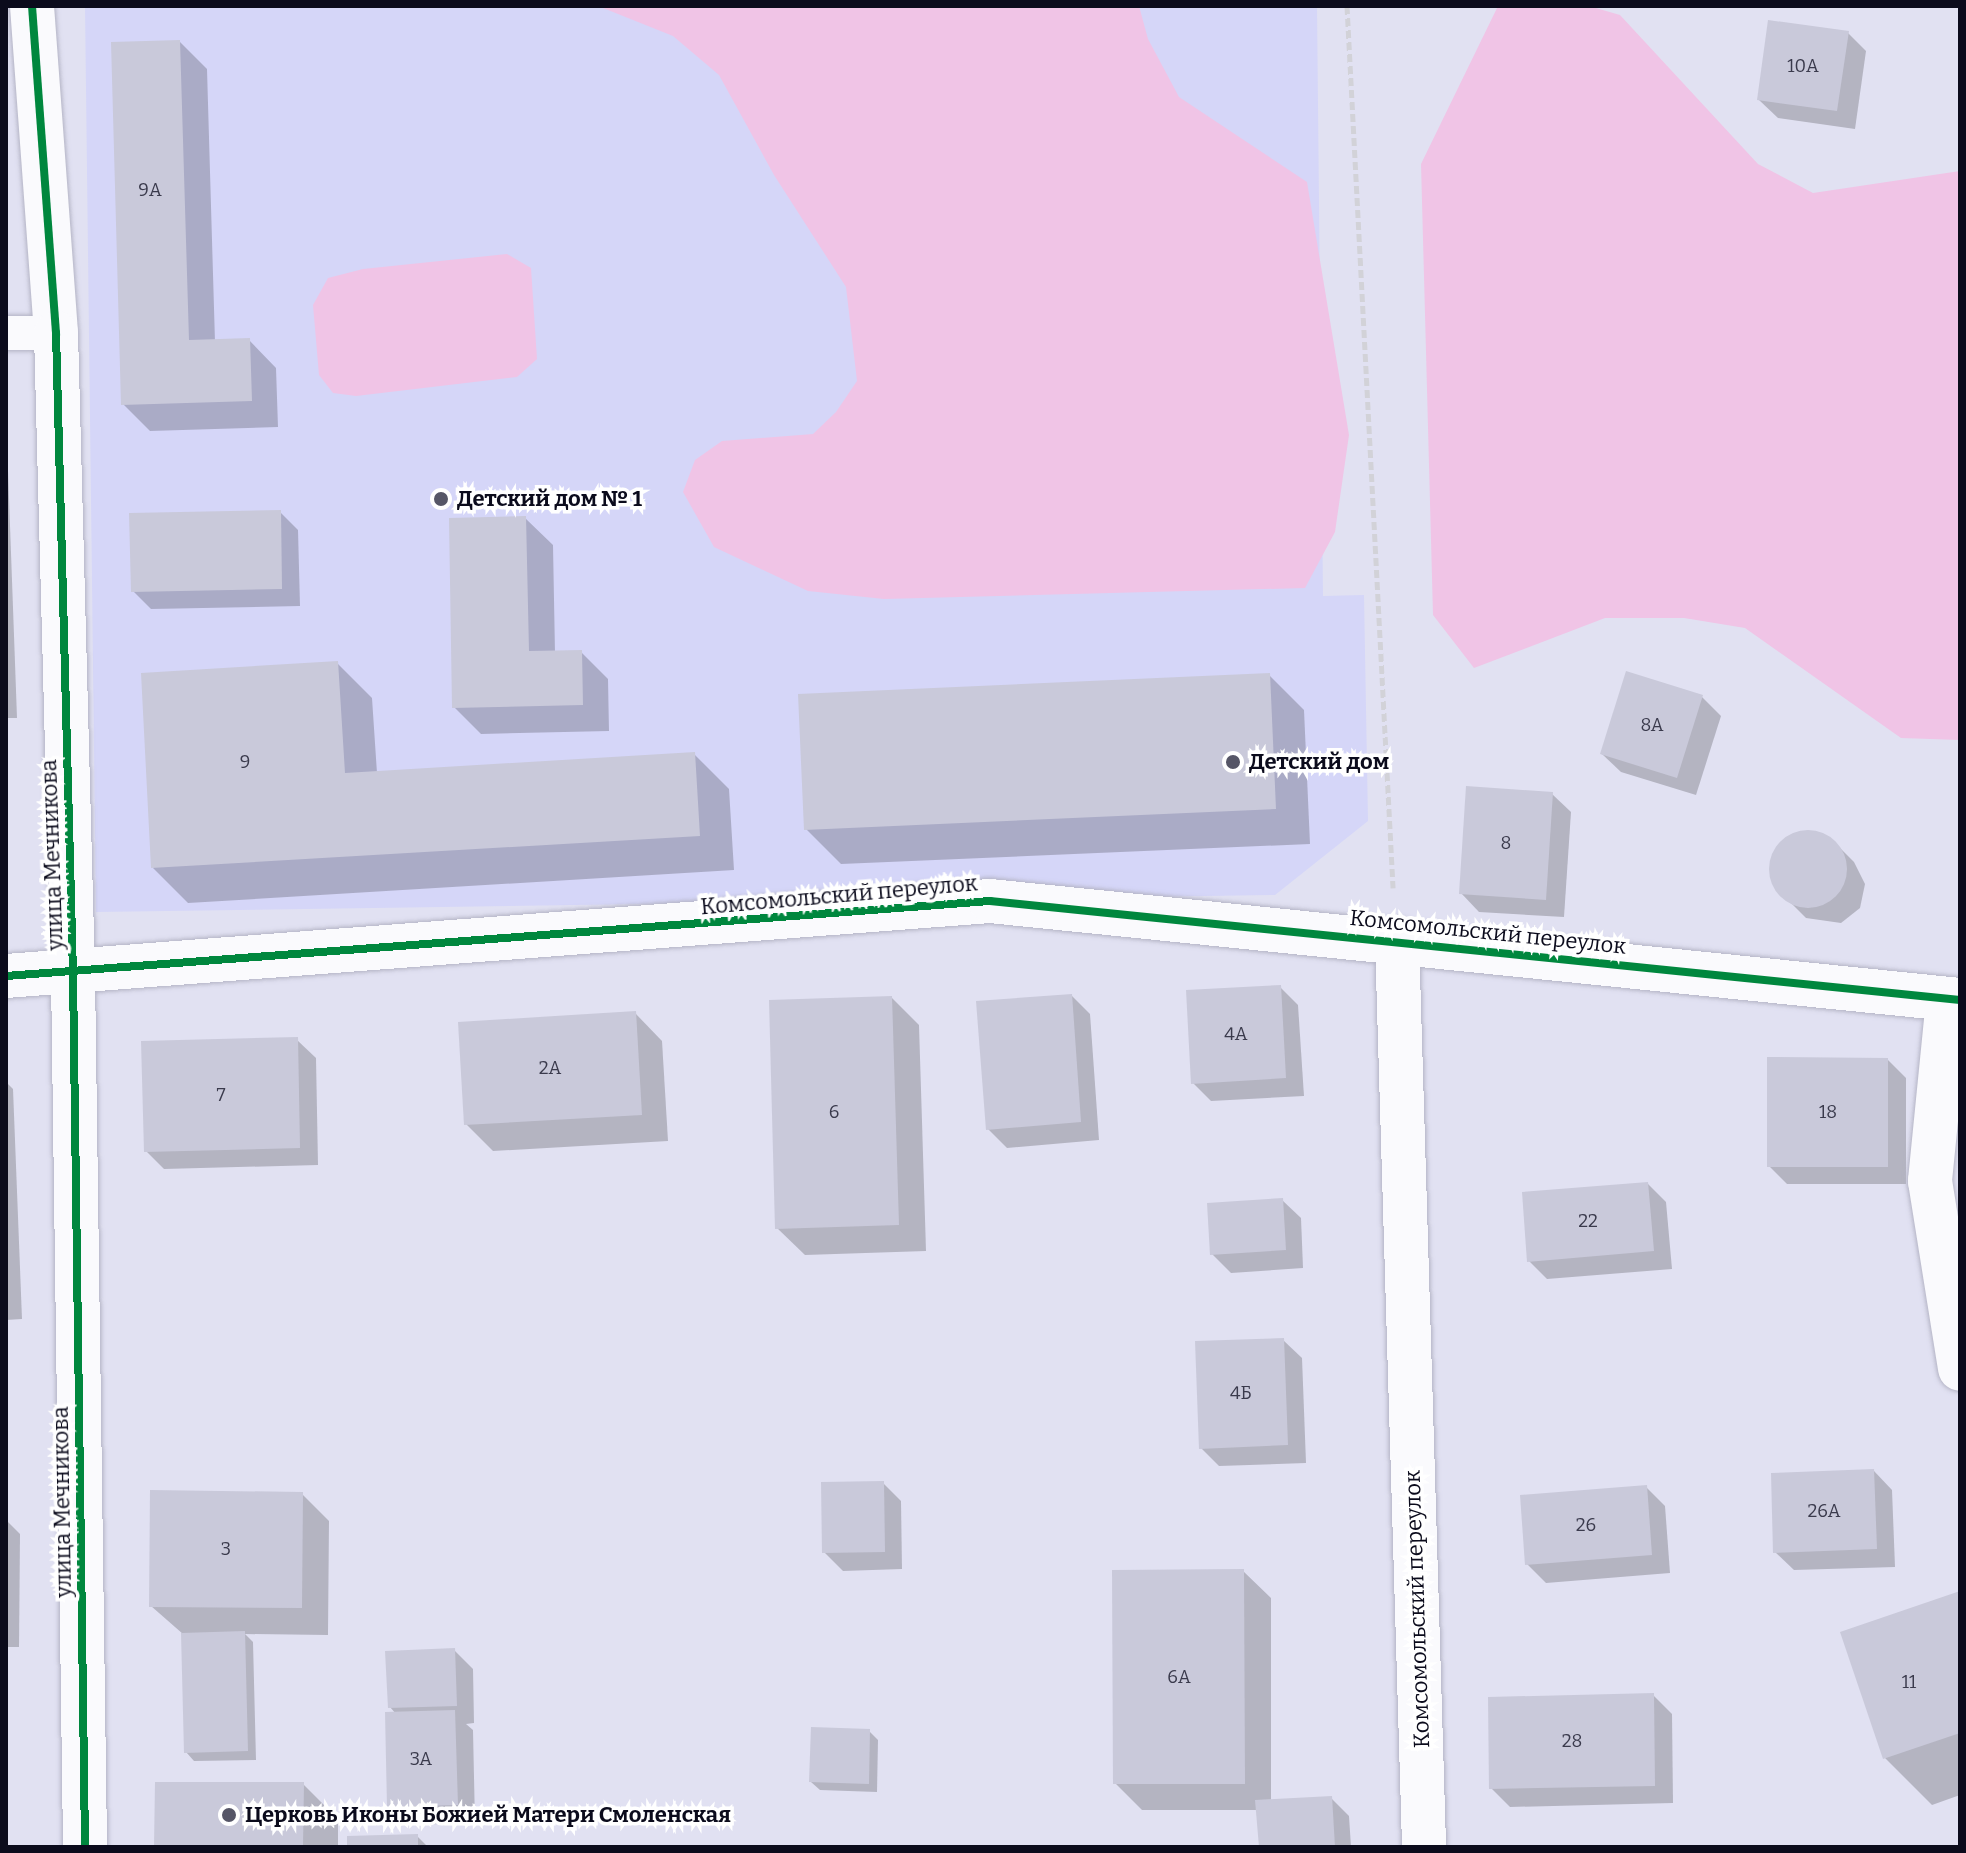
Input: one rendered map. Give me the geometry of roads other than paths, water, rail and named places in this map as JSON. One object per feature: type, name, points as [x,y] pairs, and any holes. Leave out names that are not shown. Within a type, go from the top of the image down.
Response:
[{"type":"street","name":"улица Мечникова","points":[[32,6],[56,333],[73,974],[85,1847]]},
{"type":"street","name":"Комсомольский переулок","points":[[6,976],[73,974],[990,901],[1397,940],[1954,1000],[1930,1181],[1960,1369]]},
{"type":"street","name":"Комсомольский переулок","points":[[1397,940],[1424,1847]]},
{"type":"lane","points":[[6,333],[56,333]]},
{"type":"place","name":"Детский дом № 1","points":[[441,499]]},
{"type":"place","name":"Детский дом","points":[[1233,762]]},
{"type":"place","name":"Церковь Иконы Божией Матери Смоленская","points":[[229,1815]]}]
